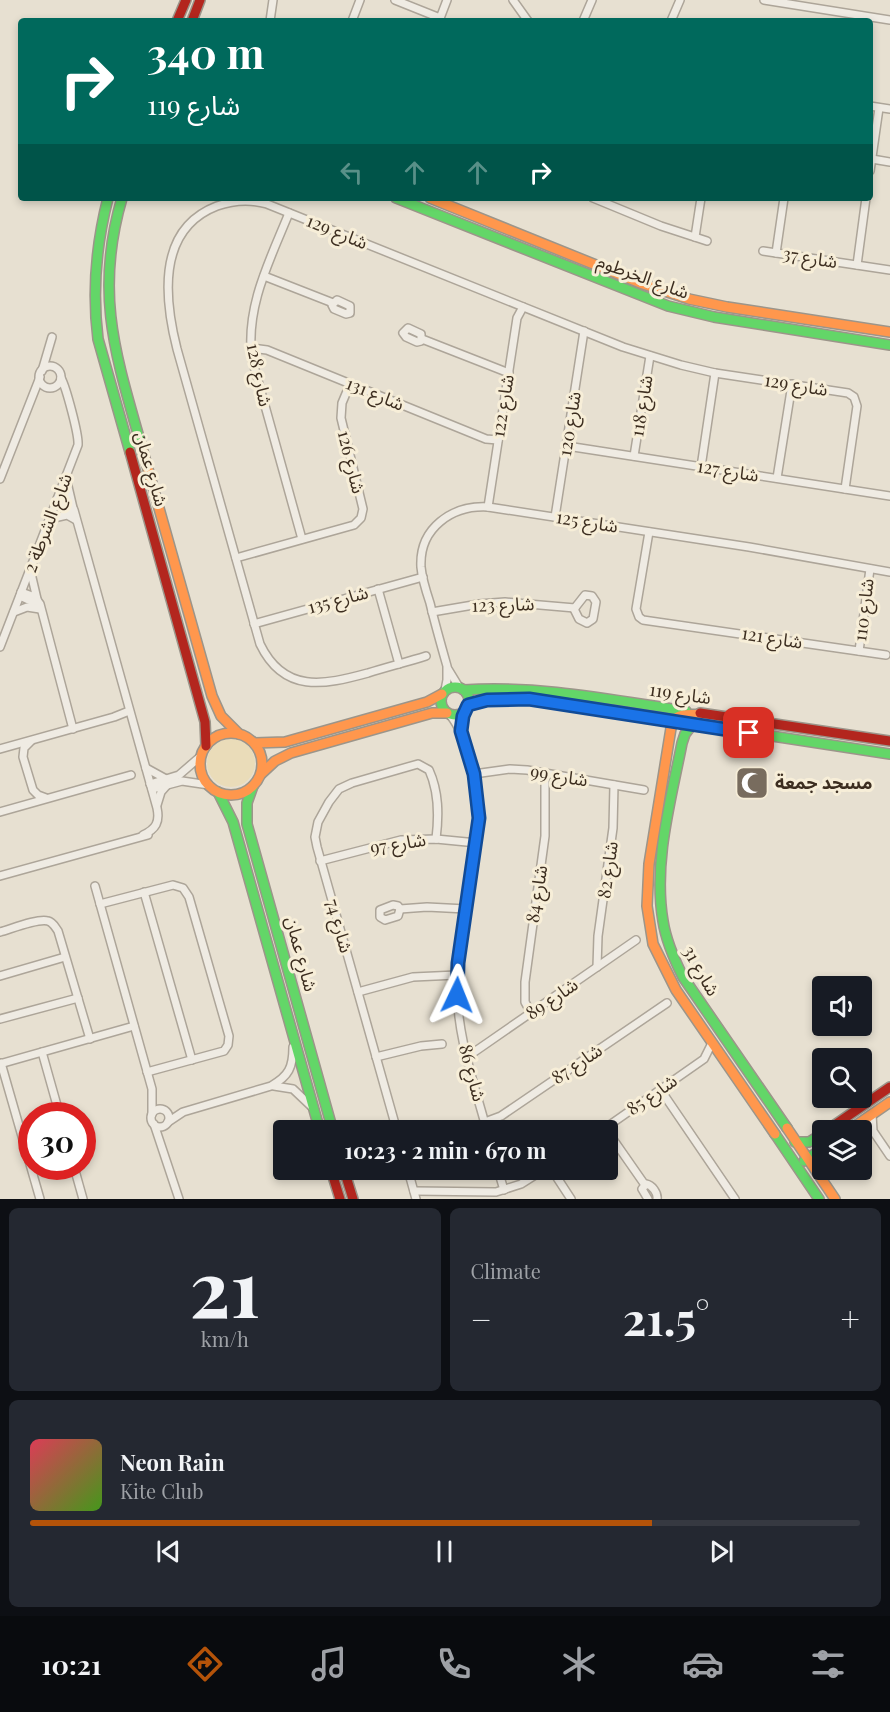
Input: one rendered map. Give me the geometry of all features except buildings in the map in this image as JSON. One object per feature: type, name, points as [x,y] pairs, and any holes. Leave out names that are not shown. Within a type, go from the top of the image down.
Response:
[{"type":"main road","points":[[178,18],[186,0]]},
{"type":"main road","points":[[193,18],[200,0]]},
{"type":"main road","name":"شارع عمان","points":[[107,201],[101,225],[95,269],[94,304],[98,339],[205,722],[206,746]]},
{"type":"main road","name":"شارع عمان","points":[[121,201],[112,237],[107,281],[110,324],[116,354],[213,701],[225,720],[239,734]]},
{"type":"main road","name":"شارع الخرطوم","points":[[404,201],[675,308],[714,317],[890,345]]},
{"type":"main road","name":"شارع الخرطوم","points":[[438,201],[689,299],[890,332]]},
{"type":"main road","points":[[452,687],[462,688],[468,697],[467,708],[457,715],[432,713],[291,753],[275,761],[261,774],[253,786],[240,794],[218,792],[202,775],[201,756],[206,746],[217,736],[232,732],[239,734],[255,743],[285,742],[427,702],[452,687]]},
{"type":"main road","name":"شارع 119","points":[[462,688],[532,688],[890,741]]},
{"type":"main road","points":[[443,692],[440,703],[449,714]]},
{"type":"main road","name":"شارع 119","points":[[467,708],[487,700],[529,699],[890,754]]},
{"type":"main road","points":[[672,722],[679,714],[694,716],[704,714]]},
{"type":"main road","name":"شارع 31","points":[[672,722],[647,878],[650,932],[657,955],[669,978],[712,1043],[819,1199]]},
{"type":"main road","name":"شارع 31","points":[[692,725],[682,743],[661,866],[659,895],[662,923],[674,961],[683,978],[835,1199]]},
{"type":"main road","points":[[808,741],[833,741],[836,736],[832,733]]},
{"type":"main road","points":[[255,743],[262,761],[261,774]]},
{"type":"main road","name":"شارع عمان","points":[[253,786],[247,803],[247,824],[330,1120]]},
{"type":"main road","name":"شارع عمان","points":[[218,792],[231,816],[317,1120]]},
{"type":"main road","points":[[655,827],[660,826],[663,829],[659,858],[661,866]]},
{"type":"main road","points":[[842,1120],[890,1087]]},
{"type":"main road","points":[[863,1120],[890,1102]]},
{"type":"main road","points":[[795,1142],[812,1140]]},
{"type":"main road","points":[[782,1144],[800,1161],[812,1156]]},
{"type":"main road","points":[[334,1180],[340,1199]]},
{"type":"main road","points":[[347,1180],[353,1199]]},
{"type":"street","points":[[270,18],[273,0]]},
{"type":"street","points":[[353,18],[360,0]]},
{"type":"street","points":[[395,0],[436,18]]},
{"type":"street","points":[[441,18],[447,0]]},
{"type":"street","points":[[513,0],[526,18]]},
{"type":"street","points":[[584,18],[592,0]]},
{"type":"street","points":[[672,18],[680,0]]},
{"type":"street","points":[[764,0],[890,20]]},
{"type":"street","points":[[873,107],[890,109]]},
{"type":"street","points":[[873,152],[879,108]]},
{"type":"street","points":[[873,159],[890,162]]},
{"type":"street","name":"شارع 129","points":[[426,656],[337,682],[304,682],[291,677],[274,665],[260,644],[173,335],[169,301],[169,265],[176,243],[184,230],[199,216],[213,208],[236,201],[267,204],[650,356],[715,373],[845,392],[855,397],[856,409],[845,489]]},
{"type":"street","points":[[601,201],[707,241]]},
{"type":"street","points":[[695,237],[701,201]]},
{"type":"street","points":[[776,253],[784,201]]},
{"type":"street","points":[[866,201],[857,265],[890,270]]},
{"type":"street","name":"شارع 128","points":[[289,213],[252,310],[251,348],[252,359],[302,539]]},
{"type":"street","name":"شارع 37","points":[[763,251],[857,265]]},
{"type":"street","points":[[264,276],[333,303]]},
{"type":"street","name":"شارع 122","points":[[488,507],[517,318],[523,307]]},
{"type":"street","name":"شارع 120","points":[[555,517],[584,331]]},
{"type":"street","points":[[0,479],[41,374],[52,337]]},
{"type":"street","points":[[422,339],[508,373]]},
{"type":"street","name":"شارع 131","points":[[251,348],[267,350],[486,439],[498,440]]},
{"type":"street","points":[[48,353],[52,367]]},
{"type":"street","name":"شارع 118","points":[[634,456],[650,356]]},
{"type":"street","points":[[32,396],[50,387],[58,384],[61,378],[58,370],[52,367],[46,367],[41,374],[42,385],[50,387],[66,397]]},
{"type":"street","points":[[701,467],[715,373]]},
{"type":"street","name":"شارع الشرطة 2","points":[[0,647],[77,449],[78,438],[61,378]]},
{"type":"street","name":"شارع 126","points":[[236,558],[354,525],[360,520],[363,515],[362,507],[340,418],[342,403],[350,384]]},
{"type":"street","points":[[777,478],[792,384]]},
{"type":"street","name":"شارع 127","points":[[567,446],[890,496]]},
{"type":"street","points":[[67,475],[67,485],[157,806]]},
{"type":"street","points":[[56,502],[75,514]]},
{"type":"street","name":"شارع 125","points":[[443,692],[448,675],[447,666],[423,577],[421,561],[423,549],[435,526],[456,510],[475,506],[488,507],[749,547],[890,572]]},
{"type":"street","points":[[49,519],[63,515],[74,517],[75,514]]},
{"type":"street","name":"شارع 121","points":[[649,532],[639,598],[643,614],[658,621],[886,655]]},
{"type":"street","points":[[30,568],[73,729]]},
{"type":"street","name":"شارع 110","points":[[859,651],[870,569]]},
{"type":"street","name":"شارع 135","points":[[254,624],[423,577]]},
{"type":"street","points":[[378,589],[399,664]]},
{"type":"street","points":[[20,594],[37,599]]},
{"type":"street","points":[[20,594],[40,609]]},
{"type":"street","name":"شارع 123","points":[[432,612],[505,602],[574,608]]},
{"type":"street","points":[[14,612],[27,607],[40,609]]},
{"type":"street","name":"شارع 125","points":[[447,666],[462,688]]},
{"type":"street","name":"شارع 86","points":[[461,731],[467,708]]},
{"type":"street","points":[[0,749],[130,713]]},
{"type":"street","name":"شارع 86","points":[[449,714],[461,731],[474,774],[478,809],[477,843],[457,975],[459,1014],[467,1057],[484,1120]]},
{"type":"street","points":[[30,741],[24,748],[23,754],[33,788],[38,795],[49,798]]},
{"type":"street","points":[[151,786],[169,781],[189,769],[201,756]]},
{"type":"street","name":"شارع 74","points":[[394,1120],[320,861],[316,842],[317,827],[320,817],[335,793],[344,786],[415,764],[423,765],[429,770],[433,782],[438,809],[436,839]]},
{"type":"street","points":[[146,768],[169,781],[209,785]]},
{"type":"street","name":"شارع 99","points":[[474,774],[510,769],[644,790]]},
{"type":"street","name":"شارع 84","points":[[531,1013],[525,1002],[525,982],[545,836],[545,773]]},
{"type":"street","points":[[0,812],[131,775]]},
{"type":"street","points":[[0,876],[143,835],[154,829],[157,825],[157,806],[161,792],[169,781]]},
{"type":"street","name":"شارع 82","points":[[597,967],[598,936],[612,845],[614,784]]},
{"type":"street","name":"شارع 97","points":[[320,861],[392,842],[436,839],[477,843]]},
{"type":"street","points":[[100,904],[173,885],[180,886],[187,892],[229,1036],[228,1046],[224,1051],[147,1072]]},
{"type":"street","points":[[94,886],[152,1089],[169,1116],[163,1149]]},
{"type":"street","points":[[144,892],[192,1060]]},
{"type":"street","points":[[400,909],[427,907],[466,909]]},
{"type":"street","points":[[0,932],[40,921],[51,921],[58,931],[90,1039]]},
{"type":"street","name":"شارع 89","points":[[467,1057],[636,940]]},
{"type":"street","points":[[597,955],[606,961]]},
{"type":"street","points":[[0,976],[65,957]]},
{"type":"street","points":[[358,992],[413,977],[457,975]]},
{"type":"street","points":[[0,1019],[78,998]]},
{"type":"street","name":"شارع 87","points":[[490,1120],[501,1116],[667,1003]]},
{"type":"street","points":[[40,1199],[0,1064],[134,1026]]},
{"type":"street","points":[[154,1124],[162,1126],[187,1111],[271,1086],[282,1080],[290,1070],[293,1058],[293,1038]]},
{"type":"street","name":"شارع 85","points":[[618,1121],[704,1059],[712,1043]]},
{"type":"street","points":[[376,1057],[421,1046],[442,1044]]},
{"type":"street","points":[[42,1052],[56,1102]]},
{"type":"street","points":[[704,1059],[722,1058]]},
{"type":"street","points":[[271,1086],[293,1089],[314,1109]]},
{"type":"street","points":[[152,1089],[152,1119],[179,1199]]},
{"type":"street","points":[[660,1089],[735,1199]]},
{"type":"street","points":[[152,1114],[156,1110],[187,1111]]},
{"type":"street","points":[[872,1114],[873,1131],[890,1156]]},
{"type":"street","points":[[618,1149],[645,1185],[651,1186],[657,1199]]},
{"type":"street","points":[[78,1180],[83,1199]]},
{"type":"street","points":[[411,1180],[415,1195],[489,1193],[504,1190],[527,1180]]},
{"type":"street","points":[[501,1180],[504,1190]]},
{"type":"street","points":[[559,1180],[572,1199]]},
{"type":"street","points":[[645,1185],[643,1191],[648,1199]]},
{"type":"sand","points":[[226,739],[236,739],[248,746],[255,758],[255,768],[248,780],[236,787],[226,787],[211,776],[207,768],[207,758],[218,743]]},
{"type":"traffic: fast","points":[[107,201],[96,268],[96,321],[98,339],[130,452]]},
{"type":"traffic: fast","points":[[121,201],[114,233],[109,295],[117,354],[142,448]]},
{"type":"traffic: fast","points":[[404,201],[668,306],[714,317],[890,345]]},
{"type":"traffic: fast","points":[[455,687],[465,691],[469,701],[465,711],[455,715],[445,711],[441,701],[445,691],[455,687]]},
{"type":"traffic: fast","points":[[464,690],[548,692],[686,711]]},
{"type":"traffic: fast","points":[[468,705],[487,700],[529,699],[890,754]]},
{"type":"traffic: fast","points":[[692,725],[682,743],[665,831],[660,876],[664,928],[683,977],[787,1128]]},
{"type":"traffic: fast","points":[[253,786],[247,803],[247,824],[330,1120]]},
{"type":"traffic: fast","points":[[218,792],[233,822],[317,1120]]},
{"type":"traffic: fast","points":[[775,1134],[819,1199]]},
{"type":"traffic: fast","points":[[795,1142],[812,1140]]},
{"type":"traffic: fast","points":[[804,1161],[812,1156]]},
{"type":"traffic: slow","points":[[437,201],[643,284],[689,299],[890,332]]},
{"type":"traffic: slow","points":[[142,448],[212,696],[221,716],[239,734]]},
{"type":"traffic: slow","points":[[255,743],[285,742],[427,702],[442,694]]},
{"type":"traffic: slow","points":[[261,774],[275,761],[291,753],[432,713],[447,713]]},
{"type":"traffic: slow","points":[[704,714],[682,715],[672,722],[649,864],[647,906],[653,944],[676,990],[775,1134]]},
{"type":"traffic: slow","points":[[231,733],[243,735],[253,742],[260,752],[262,764],[260,776],[253,786],[243,793],[231,795],[219,793],[209,786],[202,776],[200,764],[202,752],[209,742],[219,735],[231,733]]},
{"type":"traffic: slow","points":[[864,1120],[890,1102]]},
{"type":"traffic: slow","points":[[787,1128],[835,1199]]},
{"type":"traffic: jam","points":[[178,18],[186,0]]},
{"type":"traffic: jam","points":[[193,18],[200,0]]},
{"type":"traffic: jam","points":[[130,452],[205,722],[206,746]]},
{"type":"traffic: jam","points":[[700,713],[890,741]]},
{"type":"traffic: jam","points":[[842,1120],[890,1087]]},
{"type":"traffic: jam","points":[[334,1180],[340,1199]]},
{"type":"traffic: jam","points":[[347,1180],[353,1199]]},
{"type":"place","name":"مسجد جمعة","points":[[752,783]]},
{"type":"route","points":[[457,995],[458,963],[479,818],[474,774],[461,731],[463,716],[468,705],[487,700],[529,699],[749,733]]}]
